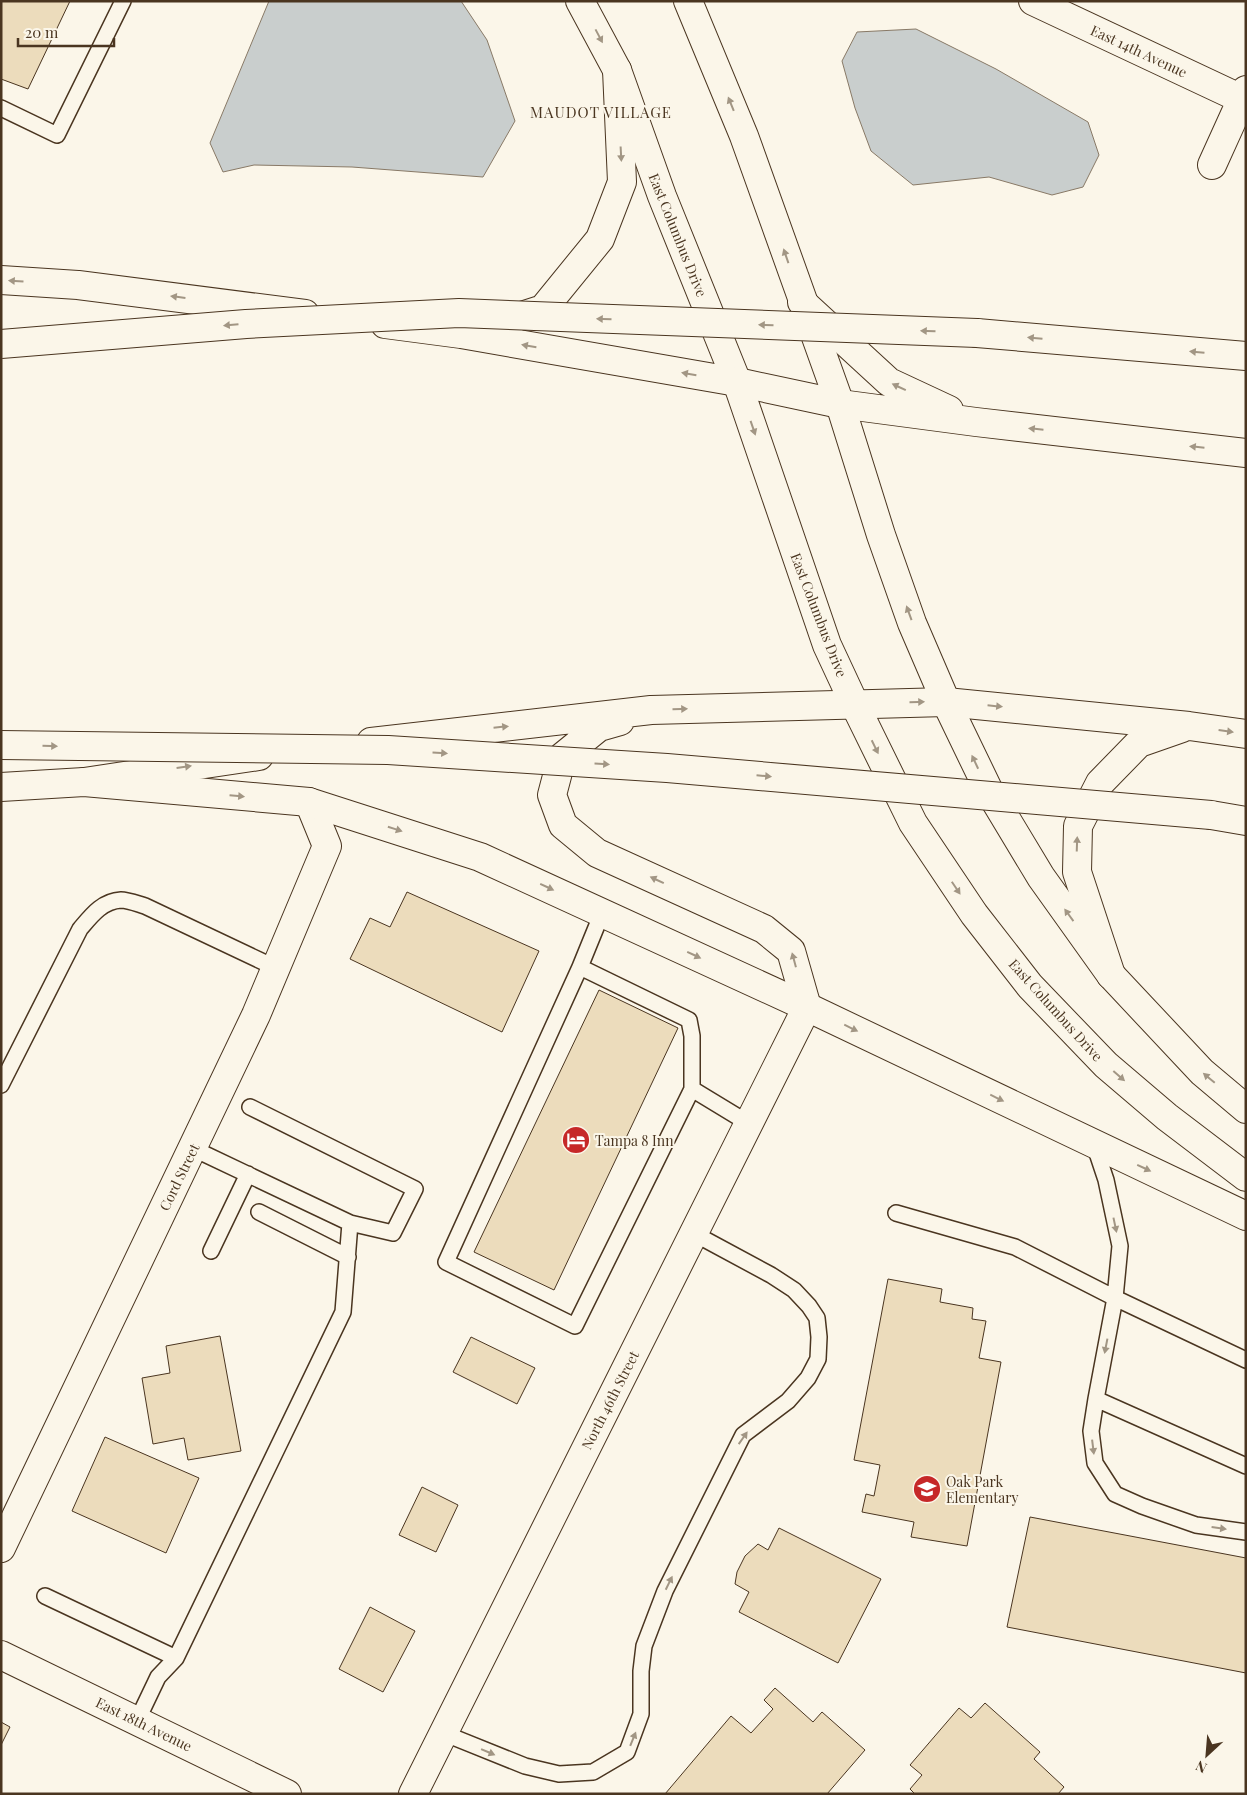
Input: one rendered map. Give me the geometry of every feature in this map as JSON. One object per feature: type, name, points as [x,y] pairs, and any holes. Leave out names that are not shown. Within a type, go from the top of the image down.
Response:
[{"type":"main road","name":"East Columbus Drive","points":[[580,1],[617,70],[662,196],[737,382],[827,645],[913,823],[974,914],[1030,986],[1106,1065],[1167,1118],[1246,1178]]},
{"type":"main road","points":[[688,1],[744,136],[840,404],[881,535],[906,605],[946,702],[988,789],[1036,869],[1111,975],[1202,1072],[1246,1109]]},
{"type":"main road","name":"East 14th Avenue","points":[[1032,1],[1244,97]]},
{"type":"main road","points":[[461,334],[543,309],[600,239],[622,182],[617,70]]},
{"type":"main road","points":[[1212,165],[1244,97]]},
{"type":"main road","points":[[1,280],[78,284],[461,334],[737,382],[840,404],[976,422],[1246,453]]},
{"type":"main road","points":[[802,302],[889,382],[976,422]]},
{"type":"main road","points":[[1,344],[246,324],[459,313],[977,333],[1246,356]]},
{"type":"main road","points":[[1,787],[84,782],[327,746],[651,710],[946,702],[1189,726],[1246,734]]},
{"type":"main road","points":[[651,710],[599,727],[562,757],[552,795],[563,825],[597,853],[764,929],[791,951],[807,1007]]},
{"type":"main road","points":[[1111,975],[1076,872],[1078,826],[1100,783],[1139,743],[1189,726]]},
{"type":"main road","points":[[1,745],[388,750],[667,768],[1211,815],[1246,822]]},
{"type":"main road","points":[[84,782],[309,802],[480,857],[807,1007],[1246,1216]]},
{"type":"main road","name":"Cord Street","points":[[1,1548],[256,1015],[328,846],[309,802]]},
{"type":"main road","name":"North 46th Street","points":[[413,1794],[807,1007]]},
{"type":"main road","name":"East 18th Avenue","points":[[1,1655],[287,1794]]},
{"type":"lane","points":[[1,108],[57,135],[122,1]]},
{"type":"lane","points":[[1,1085],[80,930],[92,913],[106,904],[122,900],[145,906],[276,968]]},
{"type":"lane","points":[[580,967],[689,1020],[692,1036],[692,1089],[575,1326],[446,1262],[580,967],[602,912]]},
{"type":"lane","points":[[692,1089],[748,1123]]},
{"type":"lane","points":[[192,1148],[350,1223],[393,1233],[415,1189],[250,1107]]},
{"type":"lane","points":[[1094,1144],[1106,1180],[1120,1246],[1115,1298],[1091,1432],[1095,1463],[1114,1494],[1196,1525],[1246,1532]]},
{"type":"lane","points":[[211,1251],[248,1174]]},
{"type":"lane","points":[[259,1212],[348,1257]]},
{"type":"lane","points":[[896,1213],[1015,1247],[1115,1298],[1246,1360]]},
{"type":"lane","points":[[137,1721],[158,1677],[176,1658],[343,1312],[350,1223]]},
{"type":"lane","points":[[443,1733],[524,1766],[560,1774],[593,1772],[627,1752],[641,1714],[641,1671],[644,1646],[665,1591],[743,1435],[788,1401],[808,1378],[818,1359],[819,1337],[817,1318],[794,1290],[771,1275],[693,1233]]},
{"type":"lane","points":[[1096,1399],[1246,1466]]},
{"type":"lane","points":[[45,1596],[176,1658]]},
{"type":"shaded area","points":[[269,1],[461,1],[487,40],[515,121],[483,177],[352,167],[254,165],[223,172],[210,143]]},
{"type":"shaded area","points":[[916,29],[996,69],[1088,122],[1099,155],[1083,187],[1052,195],[989,177],[913,185],[871,151],[855,108],[842,61],[857,32]]},
{"type":"building","points":[[1,1],[70,1],[28,89],[1,79]]},
{"type":"building","points":[[407,892],[539,951],[502,1032],[350,959],[370,918],[390,927]]},
{"type":"building","name":"Tampa 8 Inn","points":[[599,990],[678,1028],[554,1290],[474,1252]]},
{"type":"building","points":[[888,1279],[942,1289],[940,1302],[973,1308],[972,1319],[986,1321],[979,1358],[1001,1362],[967,1546],[911,1537],[914,1522],[862,1512],[866,1494],[874,1496],[880,1465],[854,1460]]},
{"type":"building","points":[[220,1336],[241,1451],[188,1460],[184,1438],[153,1444],[142,1378],[170,1373],[166,1346]]},
{"type":"building","points":[[471,1337],[535,1368],[517,1404],[453,1372]]},
{"type":"building","points":[[105,1437],[199,1478],[166,1553],[72,1511]]},
{"type":"building","points":[[422,1487],[458,1505],[436,1552],[399,1535]]},
{"type":"building","points":[[1030,1517],[1246,1558],[1246,1673],[1007,1627]]},
{"type":"building","points":[[779,1528],[881,1579],[838,1663],[739,1612],[749,1592],[735,1584],[737,1572],[745,1556],[758,1544],[768,1550]]},
{"type":"building","points":[[370,1607],[415,1631],[383,1692],[339,1669]]},
{"type":"building","points":[[775,1688],[813,1722],[822,1712],[865,1750],[827,1794],[665,1794],[731,1716],[751,1733],[773,1709],[764,1700]]},
{"type":"building","points":[[985,1703],[1040,1752],[1034,1759],[1064,1787],[1058,1794],[915,1794],[910,1789],[922,1775],[910,1765],[959,1708],[971,1718]]},
{"type":"building","points":[[1,1722],[10,1727],[1,1745]]},
{"type":"place","name":"Tampa 8 Inn","points":[[576,1140]]},
{"type":"place","name":"Oak Park Elementary","points":[[927,1489]]},
{"type":"district","name":"MAUDOT VILLAGE","points":[[601,112]]}]
